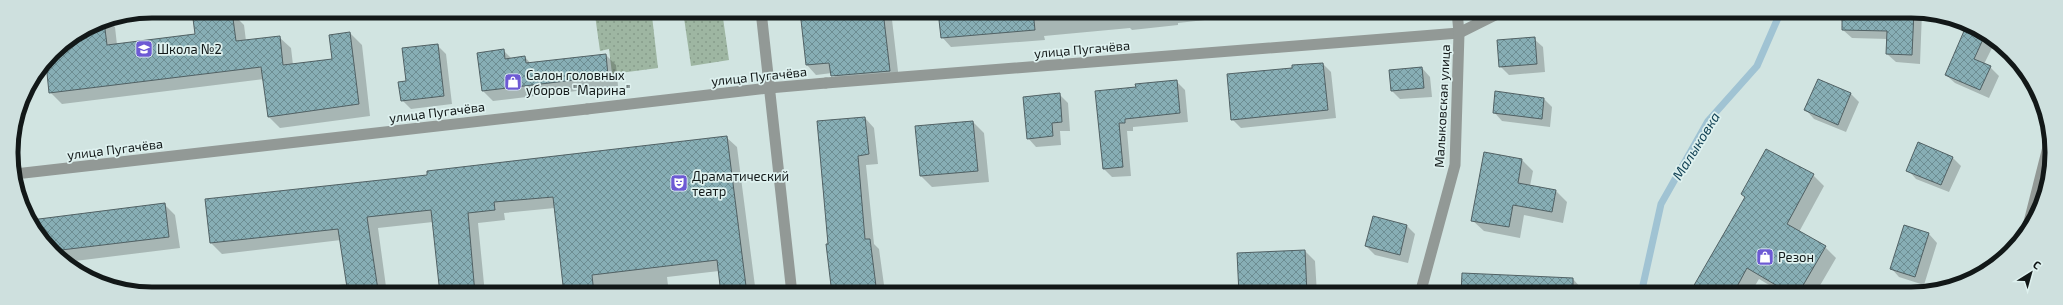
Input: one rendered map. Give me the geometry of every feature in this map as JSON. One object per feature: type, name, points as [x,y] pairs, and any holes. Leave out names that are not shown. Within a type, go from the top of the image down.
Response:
[{"type":"street","points":[[762,18],[791,287]]},
{"type":"street","name":"Малыковская улица","points":[[1422,287],[1455,165],[1459,33],[1458,18]]},
{"type":"street","name":"улица Пугачёва","points":[[20,173],[769,88],[1459,33],[1490,18]]},
{"type":"street","points":[[2032,209],[2045,160]]},
{"type":"green space","points":[[595,18],[652,18],[658,68],[612,74],[609,49],[600,51]]},
{"type":"green space","points":[[684,18],[723,18],[729,60],[691,66]]},
{"type":"building","points":[[193,18],[233,18],[236,41],[280,36],[283,65],[332,59],[329,35],[350,32],[359,104],[268,117],[261,67],[49,93],[47,70],[51,64],[64,51],[85,36],[105,27],[107,45],[195,34]]},
{"type":"building","points":[[801,18],[884,18],[890,71],[831,76],[829,63],[806,65]]},
{"type":"building","points":[[939,18],[1034,18],[1035,30],[941,38]]},
{"type":"building","points":[[1842,18],[1914,18],[1912,55],[1886,54],[1887,31],[1842,30]]},
{"type":"building","points":[[1965,29],[1983,40],[1974,59],[1991,66],[1980,90],[1945,75]]},
{"type":"building","points":[[1535,37],[1537,64],[1499,67],[1497,40]]},
{"type":"building","points":[[438,44],[444,96],[401,101],[398,82],[406,81],[402,48]]},
{"type":"building","points":[[504,49],[505,59],[525,56],[526,63],[606,54],[608,76],[482,91],[477,53]]},
{"type":"building","points":[[1323,63],[1328,110],[1231,120],[1227,74],[1292,68],[1292,65]]},
{"type":"building","points":[[1422,67],[1424,88],[1391,91],[1389,70]]},
{"type":"building","points":[[1818,79],[1851,93],[1838,125],[1804,110]]},
{"type":"building","points":[[1177,80],[1180,113],[1125,119],[1125,123],[1119,123],[1123,167],[1103,169],[1095,91],[1136,87],[1135,84]]},
{"type":"building","points":[[1495,91],[1544,98],[1542,119],[1493,113]]},
{"type":"building","points":[[1060,93],[1062,122],[1052,123],[1053,136],[1027,139],[1023,97]]},
{"type":"building","points":[[865,117],[869,154],[858,156],[865,239],[870,239],[876,287],[831,287],[826,244],[828,244],[817,121]]},
{"type":"building","points":[[973,121],[978,171],[920,176],[915,126]]},
{"type":"building","points":[[727,136],[746,287],[720,287],[717,260],[592,275],[593,287],[563,287],[553,197],[494,202],[495,210],[468,213],[474,287],[439,287],[431,210],[367,217],[378,287],[347,287],[338,229],[210,243],[205,199],[427,175],[427,171]]},
{"type":"building","points":[[1918,142],[1953,157],[1941,185],[1906,171]]},
{"type":"building","points":[[1766,149],[1814,174],[1787,224],[1826,246],[1802,287],[1779,287],[1747,268],[1737,287],[1693,287],[1745,197],[1741,194]]},
{"type":"building","points":[[1484,152],[1522,159],[1518,183],[1556,190],[1552,212],[1513,205],[1509,227],[1471,221]]},
{"type":"building","points":[[165,203],[169,237],[60,250],[51,241],[36,219]]},
{"type":"building","points":[[1373,216],[1407,225],[1400,255],[1365,246]]},
{"type":"building","points":[[1904,225],[1929,233],[1915,277],[1890,269]]},
{"type":"building","points":[[1305,250],[1307,287],[1239,287],[1237,253]]},
{"type":"building","points":[[1462,273],[1573,278],[1573,287],[1461,287]]},
{"type":"waterway","name":"Малыковка","points":[[1643,287],[1661,204],[1708,121],[1757,66],[1778,18]]},
{"type":"place","name":"Школа №2","points":[[144,49]]},
{"type":"place","name":"Салон головных уборов \"Марина\"","points":[[513,82]]},
{"type":"place","name":"Драматический театр","points":[[679,183]]},
{"type":"place","name":"Резон","points":[[1765,257]]}]
